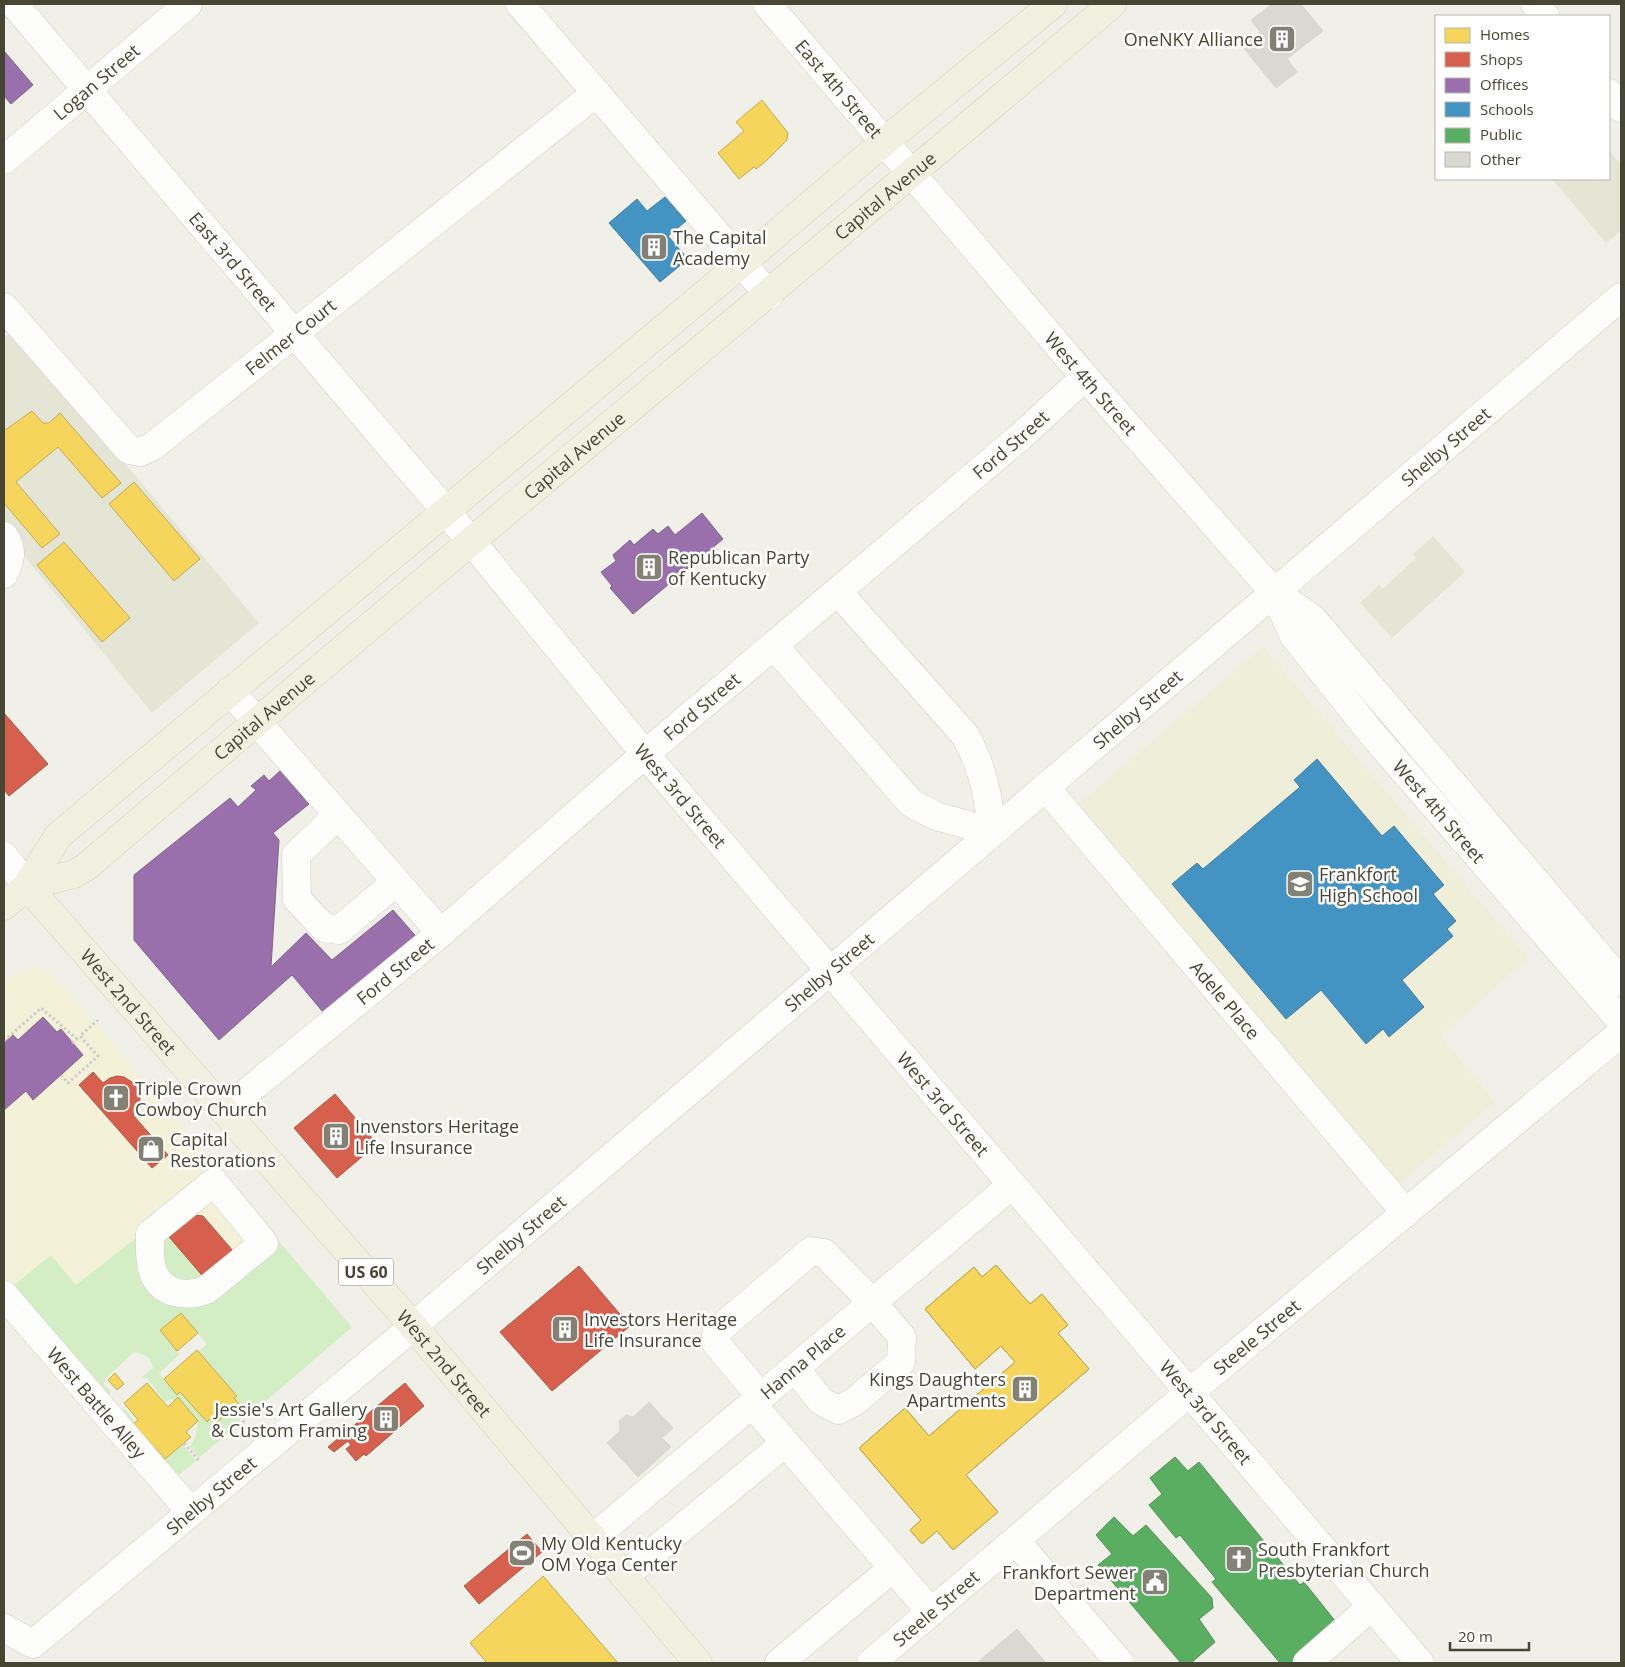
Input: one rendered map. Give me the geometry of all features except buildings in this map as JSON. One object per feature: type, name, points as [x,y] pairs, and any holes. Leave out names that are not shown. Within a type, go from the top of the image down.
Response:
[{"type":"main road","name":"Capital Avenue","points":[[4,906],[27,886],[58,836],[742,264],[884,142],[1053,4]]},
{"type":"main road","name":"Capital Avenue","points":[[27,886],[74,874],[86,866],[256,721],[769,294],[1112,4]]},
{"type":"main road","name":"West 2nd Street","points":[[27,886],[413,1326],[698,1663]]},
{"type":"street","name":"East 3rd Street","points":[[14,4],[472,541]]},
{"type":"street","name":"Logan Street","points":[[4,160],[188,4]]},
{"type":"street","points":[[520,4],[769,294]]},
{"type":"street","name":"East 4th Street","points":[[767,4],[912,173]]},
{"type":"street","points":[[1535,4],[1544,15]]},
{"type":"street","name":"Felmer Court","points":[[4,307],[129,450],[140,452],[153,446],[596,93]]},
{"type":"street","points":[[1610,94],[1621,108]]},
{"type":"street","name":"West 4th Street","points":[[912,173],[1085,377],[1273,591],[1313,619],[1621,982]]},
{"type":"street","name":"Shelby Street","points":[[4,1628],[33,1644],[413,1326],[1273,591],[1621,297]]},
{"type":"street","name":"Ford Street","points":[[224,1111],[441,933],[645,754],[1020,437],[1085,377]]},
{"type":"street","points":[[4,536],[11,550],[10,563],[4,574]]},
{"type":"street","name":"West 3rd Street","points":[[472,541],[645,754],[1420,1663]]},
{"type":"street","name":"West 4th Street","points":[[1273,591],[1294,636],[1373,735],[1621,1021]]},
{"type":"street","points":[[774,646],[911,802],[936,816],[993,832],[983,774],[976,755],[964,734],[838,592]]},
{"type":"street","points":[[230,691],[441,933]]},
{"type":"street","name":"Adele Place","points":[[1045,787],[1406,1213]]},
{"type":"street","points":[[338,816],[296,854],[297,899],[324,928],[339,930],[396,882]]},
{"type":"street","points":[[4,856],[27,886]]},
{"type":"street","name":"Steele Street","points":[[871,1663],[1190,1392],[1621,1033]]},
{"type":"street","name":"Hanna Place","points":[[593,1538],[1012,1185]]},
{"type":"street","points":[[795,1368],[821,1401],[838,1410],[854,1402],[901,1362],[902,1337],[872,1302],[824,1253],[812,1252],[717,1331],[715,1342],[785,1443],[931,1612]]},
{"type":"street","name":"West Battle Alley","points":[[4,1295],[190,1512]]},
{"type":"street","points":[[624,1576],[785,1443]]},
{"type":"street","points":[[1016,1541],[1120,1663]]},
{"type":"street","points":[[779,1663],[893,1568]]},
{"type":"street","points":[[1307,1663],[1372,1606]]},
{"type":"path","points":[[4,1041],[41,1008],[78,1037],[98,1056],[68,1083],[61,1075]]},
{"type":"path","points":[[72,1043],[98,1020]]},
{"type":"path","points":[[233,1409],[245,1422]]},
{"type":"path","points":[[184,1443],[200,1461]]},
{"type":"shaded area","points":[[1610,151],[1621,165],[1621,231],[1606,243],[1553,180],[1610,180]]},
{"type":"shaded area","points":[[13,330],[259,623],[152,713],[4,531],[4,338]]},
{"type":"shaded area","points":[[1433,536],[1465,572],[1392,638],[1360,603],[1379,585],[1383,589],[1416,558],[1413,554]]},
{"type":"shaded area","name":"Frankfort High School","points":[[1263,647],[1528,958],[1441,1036],[1495,1102],[1394,1188],[1073,809]]},
{"type":"shaded area","points":[[35,967],[53,974],[64,986],[278,1240],[210,1295],[189,1302],[90,1379],[4,1276],[4,982],[18,972]]},
{"type":"green space","points":[[169,1236],[206,1280],[201,1284],[165,1279],[160,1246]]},
{"type":"green space","points":[[136,1238],[146,1268],[210,1295],[278,1240],[352,1327],[245,1419],[235,1407],[239,1404],[234,1398],[237,1396],[198,1352],[207,1344],[181,1313],[160,1330],[180,1354],[159,1373],[177,1394],[180,1392],[207,1422],[210,1419],[215,1424],[231,1410],[241,1422],[199,1458],[190,1447],[196,1435],[198,1421],[178,1397],[174,1401],[171,1399],[165,1402],[148,1379],[142,1377],[153,1368],[146,1356],[134,1352],[106,1378],[104,1384],[111,1392],[107,1399],[13,1286],[51,1255],[76,1285]]},
{"type":"green space","points":[[117,1410],[126,1410],[135,1422],[133,1424],[164,1459],[182,1444],[196,1461],[175,1478]]},
{"type":"place","name":"OneNKY Alliance","points":[[1282,39]]},
{"type":"place","name":"The Capital Academy","points":[[654,247]]},
{"type":"place","name":"Republican Party of Kentucky","points":[[649,567]]},
{"type":"place","name":"Frankfort High School","points":[[1300,884]]},
{"type":"place","name":"Triple Crown Cowboy Church","points":[[116,1098]]},
{"type":"place","name":"Invenstors Heritage Life Insurance","points":[[336,1136]]},
{"type":"place","name":"Capital Restorations","points":[[151,1149]]},
{"type":"place","name":"Investors Heritage Life Insurance","points":[[565,1329]]},
{"type":"place","name":"Kings Daughters Apartments","points":[[1025,1389]]},
{"type":"place","name":"Jessie's Art Gallery & Custom Framing","points":[[386,1419]]},
{"type":"place","name":"My Old Kentucky OM Yoga Center","points":[[522,1553]]},
{"type":"place","name":"South Frankfort Presbyterian Church","points":[[1239,1559]]},
{"type":"place","name":"Frankfort Sewer Department","points":[[1155,1582]]}]
